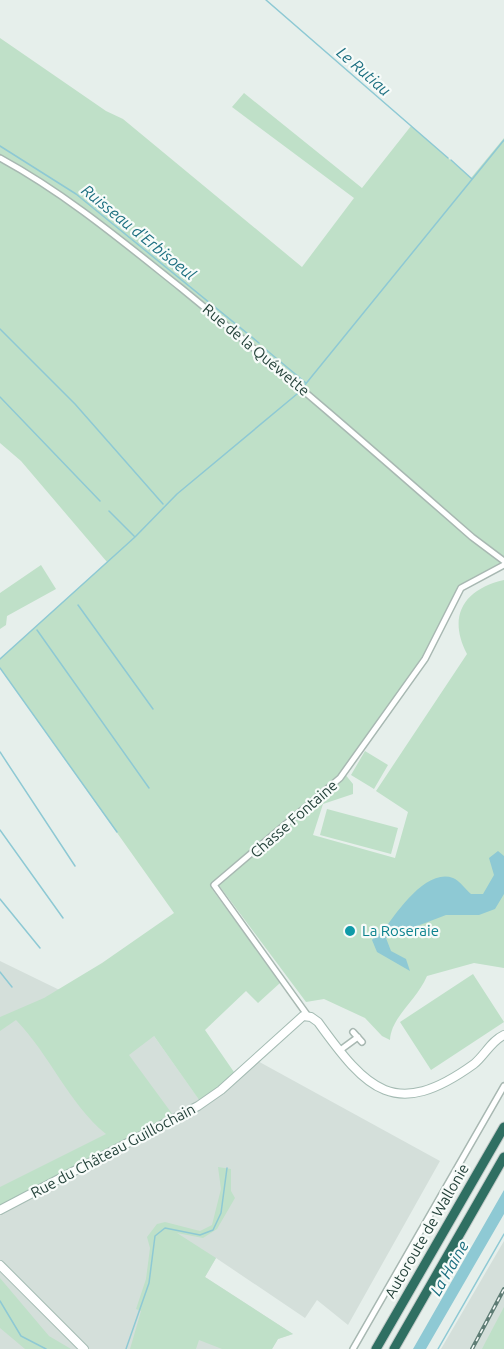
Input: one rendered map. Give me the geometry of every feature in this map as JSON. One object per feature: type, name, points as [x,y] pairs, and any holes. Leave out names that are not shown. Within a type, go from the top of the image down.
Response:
[{"type":"highway","name":"Autoroute de Wallonie","points":[[376,1349],[504,1127]]},
{"type":"highway","name":"Autoroute de Wallonie","points":[[394,1349],[504,1157]]},
{"type":"street","name":"Rue de la Quéwette","points":[[0,158],[41,180],[100,223],[257,350],[502,561]]},
{"type":"street","name":"Chasse Fontaine","points":[[308,1016],[214,885],[340,778],[425,658],[461,588],[502,561]]},
{"type":"street","points":[[308,1016],[318,1022],[356,1072],[379,1088],[395,1093],[430,1090],[472,1065],[496,1040],[504,1035]]},
{"type":"street","name":"Rue du Château Guillochain","points":[[0,1210],[198,1106],[221,1090],[298,1018],[308,1016]]},
{"type":"street","points":[[339,1051],[358,1037]]},
{"type":"street","points":[[353,1349],[504,1086]]},
{"type":"street","points":[[0,1265],[83,1348]]},
{"type":"shaded area","points":[[0,961],[154,1036],[198,1098],[236,1075],[254,1059],[440,1161],[348,1325],[317,1300],[305,1318],[216,1258],[205,1277],[293,1334],[278,1339],[272,1349],[0,1349]]},
{"type":"shaded area","points":[[504,1241],[504,1349],[441,1349]]},
{"type":"green space","points":[[0,38],[106,111],[123,119],[302,267],[354,198],[232,107],[244,93],[362,188],[411,126],[471,178],[504,138],[504,565],[466,583],[433,643],[344,773],[353,784],[353,794],[323,804],[313,835],[395,858],[408,812],[376,791],[467,654],[459,628],[459,616],[463,606],[469,597],[479,590],[504,580],[504,968],[474,963],[427,976],[395,1024],[390,1040],[382,1036],[365,1018],[324,999],[306,1002],[218,884],[212,889],[280,983],[258,1003],[246,991],[205,1030],[236,1075],[202,1104],[154,1036],[129,1055],[173,1115],[0,1207],[0,1187],[106,1134],[81,1108],[39,1048],[16,1020],[0,1031],[0,1017],[44,998],[102,963],[174,913],[0,668],[0,659],[107,562],[21,461],[0,443]]},
{"type":"green space","points":[[41,565],[56,589],[7,616],[6,625],[0,629],[0,593]]},
{"type":"green space","points":[[365,751],[388,765],[374,789],[351,775]]},
{"type":"green space","points":[[327,809],[398,828],[391,854],[320,835]]},
{"type":"green space","points":[[473,974],[504,1022],[431,1070],[400,1022]]},
{"type":"green space","points":[[218,1167],[231,1169],[231,1191],[235,1198],[217,1229],[203,1238],[177,1233],[216,1258],[205,1277],[293,1334],[278,1339],[272,1349],[222,1349],[199,1340],[196,1349],[130,1349],[141,1311],[136,1309],[146,1279],[150,1248],[147,1237],[157,1224],[165,1222],[200,1231],[212,1225],[221,1189]]},
{"type":"green space","points":[[0,1278],[49,1336],[71,1349],[25,1349],[0,1328]]},
{"type":"green space","points":[[504,1307],[504,1349],[482,1349],[485,1343]]},
{"type":"water","points":[[498,851],[504,856],[504,894],[495,909],[479,915],[446,915],[386,938],[391,951],[406,959],[410,971],[377,952],[372,940],[375,935],[382,933],[403,904],[432,880],[443,877],[453,878],[471,894],[483,894],[494,875],[489,858]]},
{"type":"water","points":[[504,1190],[504,1214],[426,1349],[413,1349]]},
{"type":"waterway","name":"Le Rutiau","points":[[266,0],[448,158]]},
{"type":"waterway","points":[[304,386],[504,140]]},
{"type":"waterway","name":"Ruisseau d'Erbisoeul","points":[[0,146],[76,194],[259,343]]},
{"type":"waterway","name":"Le Rutiau","points":[[451,160],[472,179]]},
{"type":"waterway","points":[[0,329],[75,404],[163,504]]},
{"type":"waterway","name":"Ruisseau d'Erbisoeul","points":[[264,348],[306,383]]},
{"type":"waterway","points":[[0,659],[135,537],[177,494],[297,394]]},
{"type":"waterway","points":[[0,397],[100,501]]},
{"type":"waterway","points":[[109,511],[134,536]]},
{"type":"waterway","points":[[78,605],[153,709]]},
{"type":"waterway","points":[[37,630],[149,788]]},
{"type":"waterway","points":[[0,668],[117,832]]},
{"type":"waterway","points":[[0,752],[75,866]]},
{"type":"waterway","points":[[0,830],[63,918]]},
{"type":"waterway","points":[[0,899],[40,948]]},
{"type":"waterway","points":[[0,972],[12,987]]},
{"type":"waterway","points":[[126,1349],[149,1283],[155,1236],[165,1228],[200,1235],[213,1230],[221,1213],[227,1168]]},
{"type":"waterway","points":[[438,1349],[504,1234]]},
{"type":"waterway","points":[[0,1301],[21,1336],[46,1349]]},
{"type":"railway","points":[[472,1349],[504,1289]]},
{"type":"place","name":"La Roseraie","points":[[350,931]]},
{"type":"water label","name":"La Haine","points":[[449,1268]]}]
